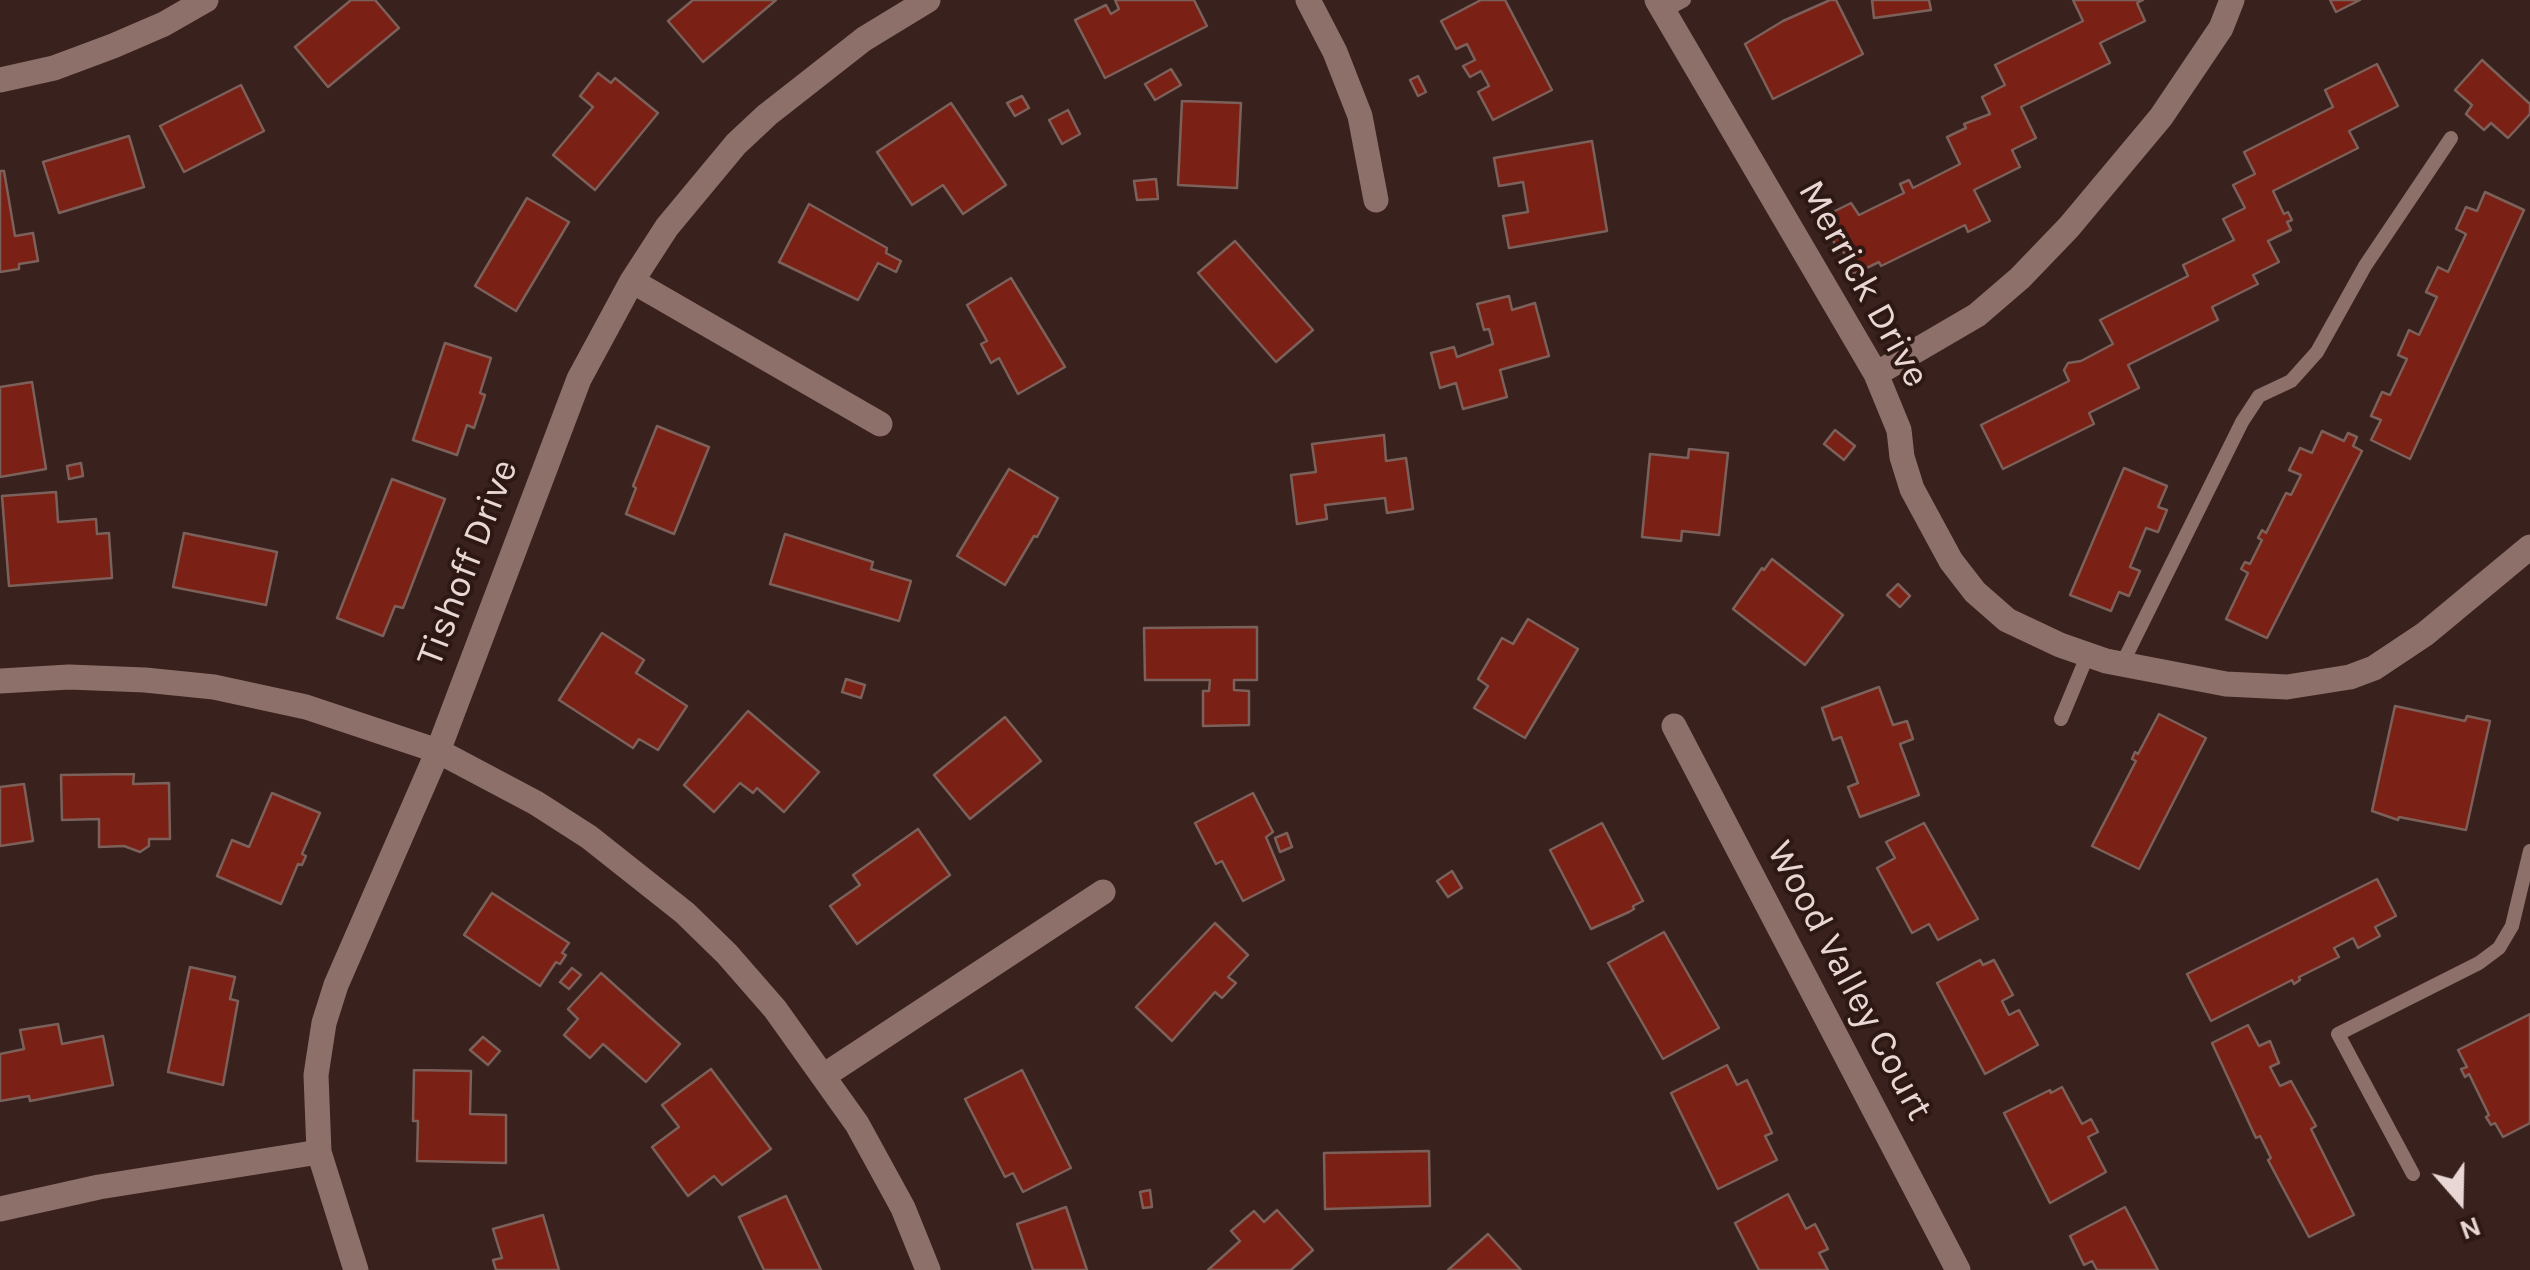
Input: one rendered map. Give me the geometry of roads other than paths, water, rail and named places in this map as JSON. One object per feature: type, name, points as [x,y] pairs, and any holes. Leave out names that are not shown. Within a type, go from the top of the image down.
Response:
[{"type":"street","points":[[0,80],[54,68],[112,46],[164,24],[206,0]]},
{"type":"street","name":"Tishoff Drive","points":[[356,1270],[319,1152],[316,1075],[324,1023],[336,985],[438,751],[579,379],[632,281],[667,227],[736,144],[864,39],[928,0]]},
{"type":"street","points":[[1308,0],[1360,116],[1376,200]]},
{"type":"street","points":[[1876,374],[1977,314],[2020,278],[2069,227],[2161,117],[2221,28],[2232,0]]},
{"type":"street","name":"Merrick Drive","points":[[1668,4],[1876,374],[1899,430],[1912,488],[1951,561],[1975,592],[2007,620],[2060,645],[2122,664],[2226,684],[2287,687],[2350,677],[2374,668],[2424,634],[2530,548]]},
{"type":"street","points":[[632,281],[880,424]]},
{"type":"street","points":[[0,681],[69,677],[214,687],[306,707],[438,751],[536,803],[644,878],[727,954],[775,1009],[826,1075],[881,1165],[928,1270]]},
{"type":"street","name":"Wood Valley Court","points":[[1674,726],[1958,1270]]},
{"type":"street","points":[[826,1075],[1103,892]]},
{"type":"street","points":[[0,1208],[99,1186],[319,1152]]},
{"type":"lane","points":[[2122,664],[2242,422],[2260,396],[2291,382],[2317,352],[2365,266],[2452,138]]},
{"type":"lane","points":[[2060,718],[2088,654]]},
{"type":"lane","points":[[2412,1174],[2338,1034],[2479,963],[2498,948],[2512,926],[2530,851]]}]
